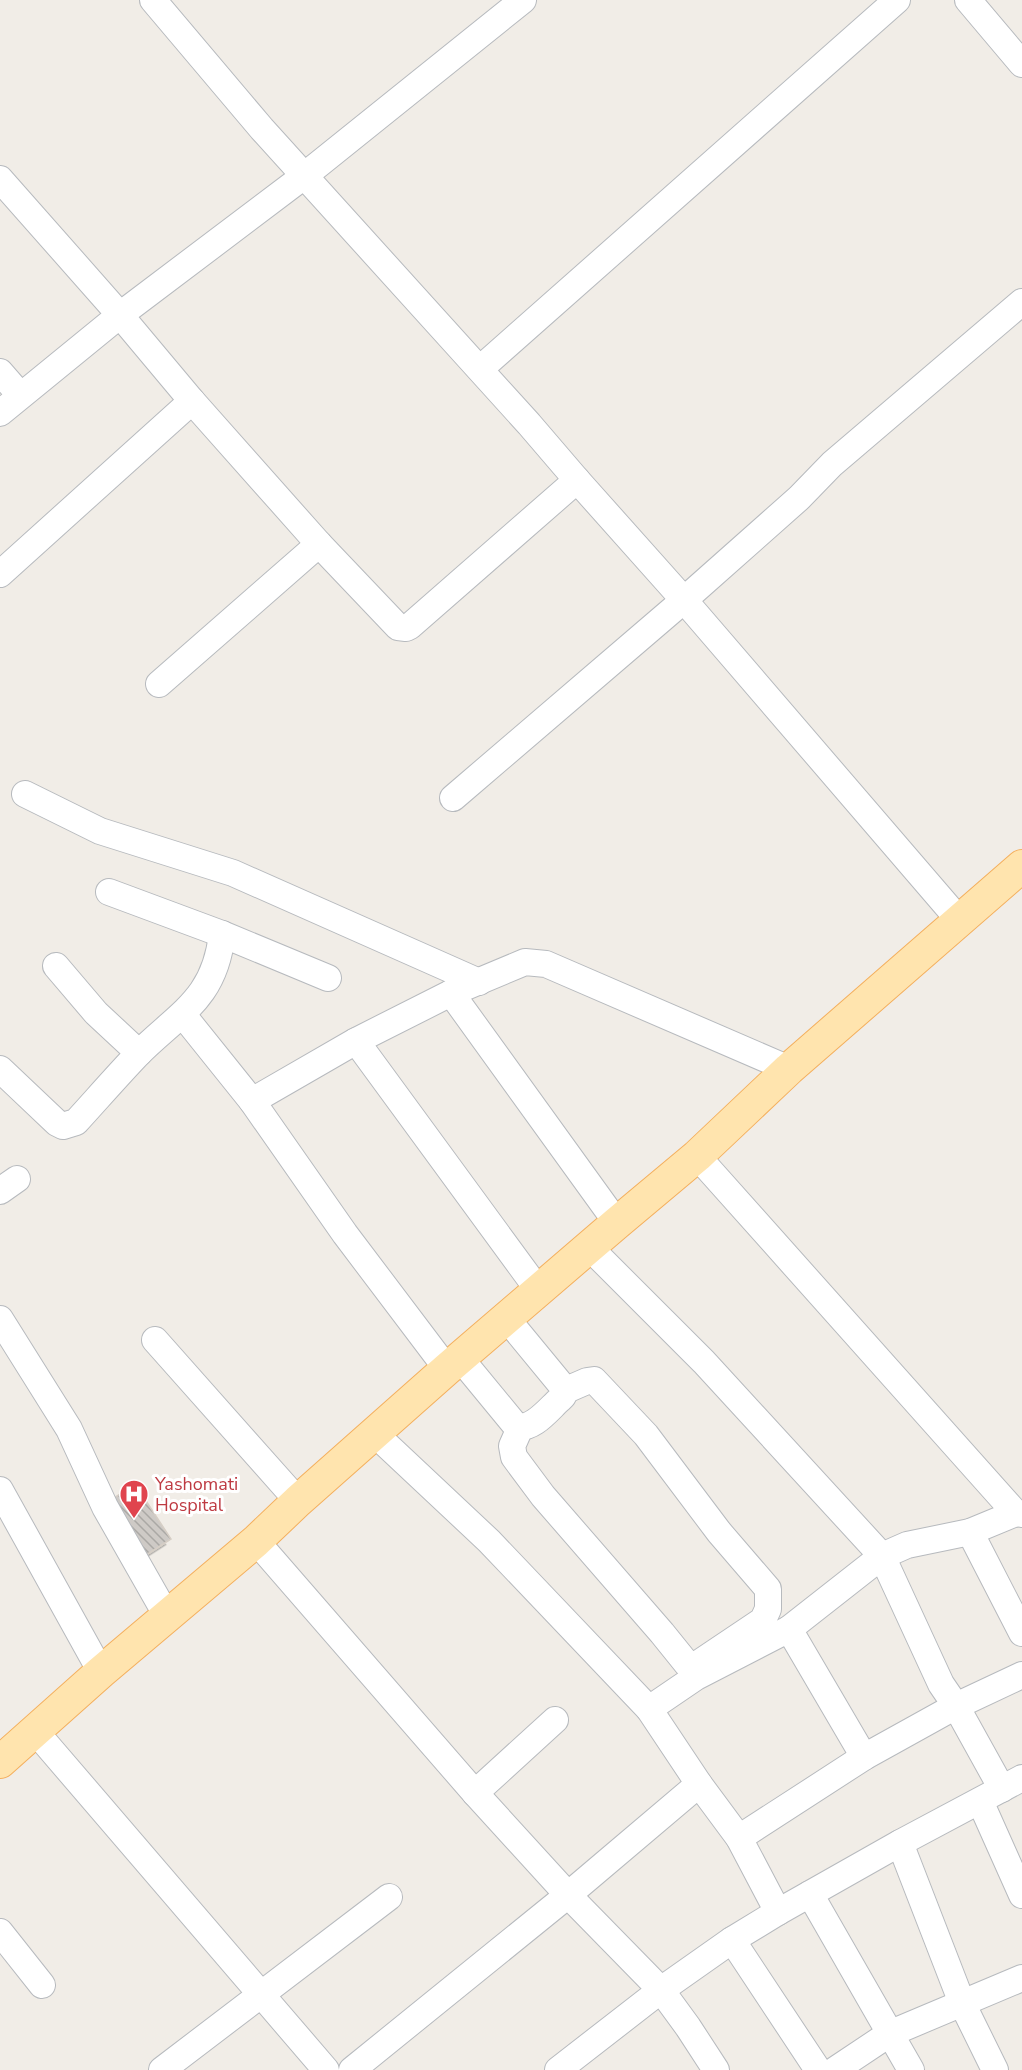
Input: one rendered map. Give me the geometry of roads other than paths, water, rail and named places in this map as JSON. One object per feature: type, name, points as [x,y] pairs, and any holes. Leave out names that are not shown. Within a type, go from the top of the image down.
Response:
[{"type":"main road","points":[[0,1762],[101,1672],[256,1541],[453,1364],[697,1156],[789,1069],[1022,866]]},
{"type":"street","points":[[153,0],[304,176],[480,369],[684,600],[960,921]]},
{"type":"street","points":[[0,413],[120,315],[304,176],[523,0]]},
{"type":"street","points":[[480,369],[897,0]]},
{"type":"street","points":[[968,0],[1022,64]]},
{"type":"street","points":[[0,179],[319,544],[393,624],[401,629],[406,628],[577,480]]},
{"type":"street","points":[[453,798],[684,600],[799,498],[832,464],[1022,302]]},
{"type":"street","points":[[0,372],[20,395]]},
{"type":"street","points":[[0,574],[192,400]]},
{"type":"street","points":[[159,684],[319,544]]},
{"type":"street","points":[[25,794],[100,831],[234,873],[479,982]]},
{"type":"street","points":[[109,892],[222,934],[328,978]]},
{"type":"street","points":[[0,1069],[57,1123],[66,1126],[76,1122],[139,1053],[183,1015],[212,977],[222,934]]},
{"type":"street","points":[[252,1101],[356,1041],[451,993],[525,962],[546,964],[789,1069]]},
{"type":"street","points":[[56,966],[96,1013],[139,1053]]},
{"type":"street","points":[[451,993],[617,1223]]},
{"type":"street","points":[[183,1015],[252,1101],[345,1234],[453,1364],[520,1428],[529,1426],[559,1400],[564,1391],[594,1380],[646,1435],[719,1532],[768,1589],[768,1609],[763,1620],[693,1667],[687,1664],[543,1496],[514,1457],[512,1446],[520,1428]]},
{"type":"street","points":[[356,1041],[539,1291]]},
{"type":"street","points":[[650,1709],[696,1677],[789,1629],[882,1556],[907,1545],[970,1532],[1019,1514],[697,1156]]},
{"type":"street","points":[[590,1246],[704,1362],[882,1556],[941,1684],[956,1706],[1001,1789],[1022,1895]]},
{"type":"street","points":[[0,1318],[69,1429],[105,1506],[167,1616]]},
{"type":"street","points":[[507,1318],[557,1378],[564,1391]]},
{"type":"street","points":[[155,1340],[298,1501]]},
{"type":"street","points":[[375,1434],[489,1541],[650,1709],[699,1784],[739,1838],[778,1912]]},
{"type":"street","points":[[0,1490],[101,1672]]},
{"type":"street","points":[[970,1532],[1022,1633]]},
{"type":"street","points":[[256,1541],[475,1793],[568,1895],[661,1990],[716,2070]]},
{"type":"street","points":[[789,1629],[864,1756]]},
{"type":"street","points":[[739,1838],[864,1756],[956,1706],[1022,1676]]},
{"type":"street","points":[[475,1793],[555,1720]]},
{"type":"street","points":[[35,1731],[326,2070]]},
{"type":"street","points":[[352,2070],[568,1895],[699,1784]]},
{"type":"street","points":[[558,2070],[661,1990],[732,1940],[900,1843],[1001,1789]]},
{"type":"street","points":[[900,1843],[962,2002],[995,2070]]},
{"type":"street","points":[[810,1894],[911,2070]]},
{"type":"street","points":[[162,2070],[389,1897]]},
{"type":"street","points":[[0,1932],[42,1985]]},
{"type":"street","points":[[732,1940],[818,2070]]},
{"type":"street","points":[[835,2070],[889,2034],[1022,1978]]},
{"type":"place","name":"Yashomati Hospital","points":[[134,1520]]}]
